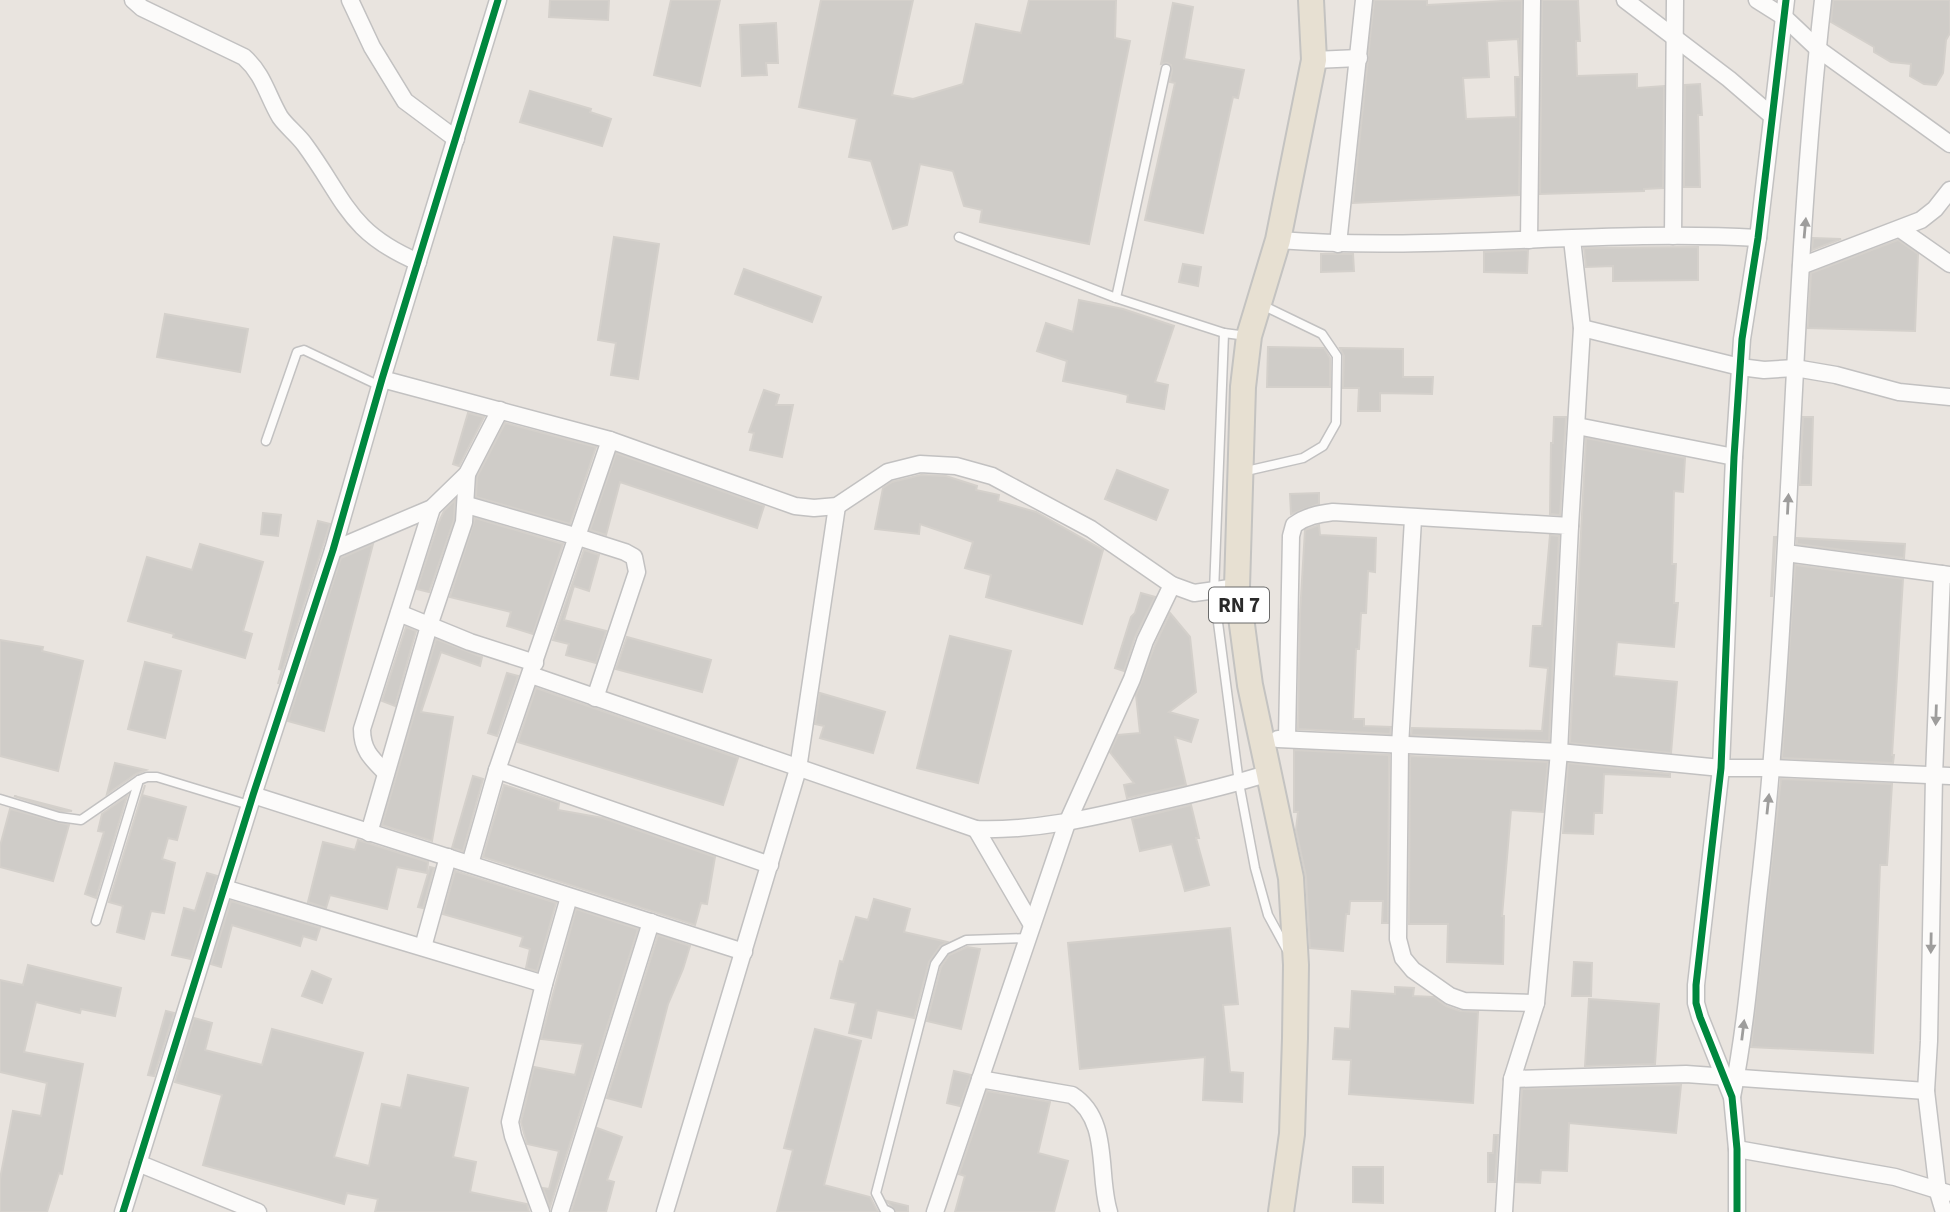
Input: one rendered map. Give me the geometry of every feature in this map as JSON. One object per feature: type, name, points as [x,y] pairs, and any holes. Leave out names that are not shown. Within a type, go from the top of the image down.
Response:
[{"type":"main road","name":"RN 7","points":[[1281,1212],[1292,1134],[1296,965],[1290,878],[1262,738],[1225,590],[1240,473],[1243,387],[1249,336],[1278,240],[1314,60],[1311,0]]},
{"type":"street","points":[[132,0],[142,8],[244,57],[256,68],[279,114],[304,143],[343,205],[374,238],[393,251],[418,262]]},
{"type":"street","points":[[350,0],[372,47],[405,102],[456,139]]},
{"type":"street","points":[[123,1212],[251,800],[333,550],[381,382],[498,0]]},
{"type":"street","points":[[1338,244],[1364,0]]},
{"type":"street","points":[[1529,240],[1532,0]]},
{"type":"street","points":[[1625,0],[1729,79],[1772,116]]},
{"type":"street","points":[[1673,236],[1675,0]]},
{"type":"street","points":[[1757,0],[1784,17],[1818,49],[1950,144]]},
{"type":"street","points":[[1729,1076],[1696,1003],[1696,985],[1721,768],[1734,457],[1742,339],[1758,238],[1786,0]]},
{"type":"street","points":[[1737,1212],[1737,1149],[1729,1076],[1772,768],[1801,266],[1824,0]]},
{"type":"street","points":[[1314,60],[1359,58]]},
{"type":"street","points":[[1801,266],[1921,220],[1935,209],[1950,190]]},
{"type":"street","points":[[1900,229],[1950,264]]},
{"type":"street","points":[[1278,240],[1338,244],[1673,236],[1758,238]]},
{"type":"street","points":[[1504,1212],[1512,1079],[1536,1003],[1559,752],[1582,328],[1572,239]]},
{"type":"street","points":[[1582,328],[1740,367],[1764,370],[1795,368],[1836,375],[1899,393],[1950,397]]},
{"type":"street","points":[[381,382],[610,440],[795,506],[837,506],[888,471],[920,464],[956,466],[992,476],[1091,529],[1172,585],[1194,593],[1225,590]]},
{"type":"street","points":[[333,550],[432,508],[467,474],[500,410]]},
{"type":"street","points":[[1577,426],[1734,457]]},
{"type":"street","points":[[470,864],[497,770],[610,440]]},
{"type":"street","points":[[369,833],[429,626],[464,522],[467,474]]},
{"type":"street","points":[[467,505],[578,537],[634,557],[637,572],[595,698]]},
{"type":"street","points":[[665,1212],[798,769],[837,506]]},
{"type":"street","points":[[386,773],[367,754],[362,742],[362,729],[432,508]]},
{"type":"street","points":[[1287,739],[1291,536],[1294,525],[1317,514],[1333,512],[1413,519],[1570,526]]},
{"type":"street","points":[[1413,519],[1400,746],[1398,939],[1403,958],[1413,970],[1450,996],[1464,1001],[1536,1003]]},
{"type":"street","points":[[1786,553],[1946,574],[1942,776],[1926,1091],[1946,1196],[1945,1212]]},
{"type":"street","points":[[935,1212],[1067,823],[1132,679],[1145,640],[1172,585]]},
{"type":"street","points":[[399,613],[595,698],[975,829],[1006,830],[1067,823],[1239,783],[1269,773]]},
{"type":"street","points":[[1262,738],[1559,752],[1721,768],[1942,776]]},
{"type":"street","points":[[497,770],[770,865]]},
{"type":"street","points":[[251,800],[448,857],[744,952]]},
{"type":"street","points":[[975,829],[1030,932]]},
{"type":"street","points":[[423,947],[448,857]]},
{"type":"street","points":[[224,888],[544,984]]},
{"type":"street","points":[[541,1212],[510,1122],[544,984],[569,897]]},
{"type":"street","points":[[560,1212],[651,922]]},
{"type":"street","points":[[1512,1079],[1686,1073],[1926,1091]]},
{"type":"street","points":[[980,1079],[1072,1095],[1082,1101],[1091,1115],[1100,1141],[1104,1192],[1109,1212]]},
{"type":"street","points":[[1737,1149],[1895,1177],[1946,1196]]},
{"type":"street","points":[[138,1163],[258,1212]]},
{"type":"lane","points":[[1116,298],[1166,69]]},
{"type":"lane","points":[[959,237],[1116,298],[1224,333],[1249,336]]},
{"type":"lane","points":[[1240,473],[1303,458],[1323,446],[1336,423],[1337,356],[1322,334],[1258,302]]},
{"type":"lane","points":[[1224,333],[1225,590],[1239,783],[1255,868],[1268,915],[1296,965]]},
{"type":"lane","points":[[266,442],[297,352],[304,350],[381,382]]},
{"type":"lane","points":[[0,799],[59,817],[81,820],[139,780],[157,777],[251,800]]},
{"type":"lane","points":[[96,921],[139,780]]},
{"type":"lane","points":[[890,1212],[884,1209],[876,1193],[935,964],[945,950],[966,940],[1030,932]]},
{"type":"building","points":[[550,0],[609,0],[608,20],[549,17]]},
{"type":"building","points":[[671,0],[720,0],[700,86],[654,75]]},
{"type":"building","points":[[821,0],[913,0],[892,95],[913,99],[963,84],[976,24],[1021,33],[1029,0],[1116,0],[1115,38],[1130,41],[1089,244],[980,222],[982,210],[964,206],[953,171],[920,164],[907,225],[893,229],[871,161],[849,157],[857,119],[799,107]]},
{"type":"building","points":[[1374,0],[1427,0],[1427,5],[1522,0],[1519,195],[1353,203]],"holes":[[[1518,39],[1520,77],[1515,77],[1516,117],[1466,119],[1463,78],[1489,77],[1487,41]]]},
{"type":"building","points":[[1542,0],[1578,0],[1580,41],[1576,41],[1577,76],[1637,74],[1637,88],[1664,86],[1663,188],[1540,194]]},
{"type":"building","points":[[1833,0],[1950,0],[1950,33],[1946,40],[1943,73],[1936,85],[1924,84],[1910,76],[1911,64],[1891,62],[1874,52],[1874,47],[1831,22]]},
{"type":"building","points":[[1173,3],[1193,7],[1184,59],[1244,70],[1238,98],[1233,97],[1203,233],[1145,220],[1175,83],[1170,82],[1171,65],[1161,64]]},
{"type":"building","points":[[776,23],[778,63],[766,63],[767,75],[742,76],[740,25]]},
{"type":"building","points":[[1700,84],[1700,187],[1684,187],[1685,85]]},
{"type":"building","points":[[530,91],[591,109],[590,112],[611,119],[602,146],[520,122]]},
{"type":"building","points":[[614,237],[659,244],[638,379],[611,375],[616,343],[598,340]]},
{"type":"building","points":[[1813,238],[1841,239],[1812,250]]},
{"type":"building","points":[[1898,240],[1918,254],[1915,331],[1808,328],[1811,273]]},
{"type":"building","points":[[1698,247],[1698,280],[1613,281],[1613,266],[1586,267],[1584,248]]},
{"type":"building","points":[[1528,250],[1527,273],[1484,272],[1484,252]]},
{"type":"building","points":[[1321,254],[1353,254],[1354,271],[1321,272]]},
{"type":"building","points":[[1183,264],[1201,267],[1198,286],[1179,282]]},
{"type":"building","points":[[744,269],[821,297],[812,322],[735,294]]},
{"type":"building","points":[[1079,300],[1123,309],[1174,326],[1155,382],[1168,385],[1164,409],[1127,402],[1128,395],[1063,381],[1067,361],[1037,351],[1046,323],[1073,332]]},
{"type":"building","points":[[165,314],[248,329],[240,372],[157,357]]},
{"type":"building","points":[[1268,347],[1324,348],[1330,358],[1330,387],[1267,387]]},
{"type":"building","points":[[1340,348],[1403,349],[1403,377],[1433,377],[1432,394],[1380,393],[1380,411],[1358,411],[1359,388],[1343,388],[1344,356]]},
{"type":"building","points":[[764,390],[779,395],[776,405],[793,405],[782,457],[750,450],[754,433],[749,432]]},
{"type":"building","points":[[468,413],[484,417],[459,466],[453,464]]},
{"type":"building","points":[[1554,417],[1566,417],[1560,515],[1550,514]]},
{"type":"building","points":[[1803,417],[1813,417],[1811,485],[1800,485]]},
{"type":"building","points":[[505,423],[596,447],[570,524],[476,497],[477,477]]},
{"type":"building","points":[[1586,438],[1685,458],[1683,492],[1674,491],[1672,564],[1676,564],[1674,603],[1678,603],[1674,647],[1617,642],[1614,676],[1677,682],[1671,753],[1570,743]]},
{"type":"building","points":[[616,453],[764,506],[757,528],[620,482],[606,535],[590,530]]},
{"type":"building","points":[[1117,470],[1168,490],[1156,520],[1105,499]]},
{"type":"building","points":[[921,475],[946,476],[977,486],[976,490],[999,495],[998,501],[1036,512],[1103,550],[1082,624],[986,597],[991,575],[965,568],[973,542],[920,524],[919,534],[875,529],[883,488],[892,482]]},
{"type":"building","points":[[1319,493],[1319,504],[1291,514],[1290,494]]},
{"type":"building","points":[[455,500],[454,520],[429,592],[417,589],[438,524],[444,511]]},
{"type":"building","points":[[263,513],[281,515],[278,536],[261,534]]},
{"type":"building","points":[[475,518],[563,544],[533,634],[507,626],[511,612],[450,597]]},
{"type":"building","points":[[318,521],[330,524],[278,684],[282,670],[279,669]]},
{"type":"building","points":[[1319,525],[1320,535],[1376,538],[1375,572],[1368,571],[1366,613],[1361,613],[1359,649],[1356,649],[1353,719],[1364,719],[1364,726],[1391,727],[1390,734],[1298,729],[1305,530]]},
{"type":"building","points":[[1550,535],[1559,536],[1549,741],[1411,735],[1412,728],[1542,731],[1548,668],[1530,666],[1533,626],[1542,626]]},
{"type":"building","points":[[1774,537],[1776,537],[1771,596]]},
{"type":"building","points":[[1797,538],[1905,544],[1904,558],[1797,544]]},
{"type":"building","points":[[200,544],[263,562],[243,631],[252,634],[245,658],[128,621],[147,557],[192,570]]},
{"type":"building","points":[[373,544],[324,731],[288,721],[341,558]]},
{"type":"building","points":[[584,550],[599,555],[589,591],[574,586],[564,620],[606,631],[596,663],[566,655],[569,644],[553,640]]},
{"type":"building","points":[[1795,565],[1903,579],[1893,763],[1782,758]]},
{"type":"building","points":[[1141,593],[1155,597],[1135,637],[1124,671],[1115,668]]},
{"type":"building","points":[[1170,613],[1190,637],[1196,692],[1169,712],[1198,720],[1191,742],[1175,737],[1186,785],[1127,798],[1124,785],[1134,783],[1110,752],[1118,735],[1140,733],[1136,695]]},
{"type":"building","points":[[406,627],[416,631],[395,706],[382,701]]},
{"type":"building","points":[[950,636],[1011,651],[978,783],[917,768]]},
{"type":"building","points":[[627,637],[711,660],[702,692],[616,669]]},
{"type":"building","points":[[436,639],[482,657],[480,666],[441,652],[421,712],[453,717],[432,841],[382,825]]},
{"type":"building","points":[[0,640],[43,647],[42,651],[83,661],[58,771],[0,756]]},
{"type":"building","points":[[145,662],[181,671],[165,738],[128,729]]},
{"type":"building","points":[[507,673],[518,676],[497,736],[488,733]]},
{"type":"building","points":[[536,688],[738,758],[723,805],[518,742]]},
{"type":"building","points":[[820,693],[885,712],[873,753],[820,738],[824,726],[815,724]]},
{"type":"building","points":[[1294,750],[1389,755],[1388,923],[1382,923],[1383,901],[1350,901],[1349,914],[1346,914],[1343,951],[1310,948],[1306,877],[1296,830],[1298,812],[1294,812]]},
{"type":"building","points":[[1410,756],[1548,762],[1543,812],[1511,810],[1502,916],[1503,964],[1447,962],[1448,924],[1409,924]]},
{"type":"building","points":[[115,763],[146,770],[107,794]]},
{"type":"building","points":[[1568,763],[1670,774],[1670,777],[1604,774],[1602,813],[1594,813],[1593,834],[1563,833]]},
{"type":"building","points":[[473,776],[483,779],[463,851],[452,848]]},
{"type":"building","points":[[1781,779],[1892,784],[1887,865],[1880,865],[1873,1053],[1751,1047]]},
{"type":"building","points":[[145,785],[142,795],[186,807],[177,840],[168,838],[162,859],[175,863],[164,913],[151,911],[144,939],[117,932],[123,906],[109,902]]},
{"type":"building","points":[[504,785],[559,803],[558,810],[603,818],[715,857],[707,904],[701,903],[695,925],[483,857]]},
{"type":"building","points":[[14,796],[72,811],[60,811]]},
{"type":"building","points":[[127,796],[96,898],[85,894],[104,832],[98,831],[102,814]]},
{"type":"building","points":[[1191,805],[1199,838],[1196,838],[1209,885],[1185,891],[1172,844],[1140,851],[1132,819]]},
{"type":"building","points":[[10,809],[69,825],[53,881],[0,867],[0,846]]},
{"type":"building","points":[[358,840],[428,862],[427,873],[397,867],[387,909],[330,895],[326,908],[308,902],[323,842],[355,850]]},
{"type":"building","points":[[430,867],[434,868],[423,908],[418,907]]},
{"type":"building","points":[[455,871],[556,903],[537,971],[526,968],[530,949],[520,946],[523,937],[443,914]]},
{"type":"building","points":[[207,873],[217,876],[191,959],[172,955],[184,908],[195,911]]},
{"type":"building","points":[[874,899],[910,909],[904,932],[947,942],[940,946],[929,962],[914,1018],[877,1010],[871,1038],[849,1033],[856,1003],[831,998],[840,961],[843,962],[856,917],[868,920]]},
{"type":"building","points":[[231,901],[320,928],[316,940],[303,936],[300,946],[232,925],[221,967],[211,964]]},
{"type":"building","points":[[576,909],[638,929],[550,1207],[543,1188],[549,1189],[559,1151],[527,1144],[521,1122],[534,1067],[575,1075],[583,1044],[541,1039]]},
{"type":"building","points":[[1230,928],[1238,1004],[1223,1005],[1230,1072],[1243,1073],[1242,1102],[1203,1100],[1205,1057],[1080,1069],[1068,943]]},
{"type":"building","points":[[658,935],[690,946],[668,1004],[641,1107],[607,1098]]},
{"type":"building","points":[[967,947],[980,949],[961,1029],[927,1021],[941,967],[949,955]]},
{"type":"building","points":[[1574,962],[1592,963],[1591,996],[1572,996]]},
{"type":"building","points":[[28,965],[121,988],[115,1016],[81,1009],[80,1013],[36,1002],[24,1052],[83,1064],[62,1174],[59,1173],[47,1212],[0,1212],[0,1179],[13,1111],[41,1116],[47,1083],[0,1072],[0,980],[23,985]]},
{"type":"building","points":[[312,971],[331,979],[322,1003],[302,996]]},
{"type":"building","points":[[1395,987],[1414,988],[1413,996],[1434,997],[1446,1006],[1460,1011],[1478,1012],[1473,1103],[1349,1094],[1351,1060],[1333,1059],[1335,1028],[1350,1029],[1352,991],[1395,994]]},
{"type":"building","points":[[1589,999],[1659,1004],[1655,1064],[1585,1066]]},
{"type":"building","points":[[166,1011],[174,1013],[154,1076],[148,1075]]},
{"type":"building","points":[[194,1018],[212,1023],[205,1050],[262,1065],[272,1029],[363,1053],[334,1157],[369,1166],[382,1104],[401,1108],[408,1075],[468,1088],[453,1157],[476,1162],[470,1192],[527,1204],[529,1212],[375,1212],[378,1199],[347,1193],[344,1204],[203,1165],[222,1095],[175,1082]]},
{"type":"building","points":[[815,1029],[861,1041],[824,1185],[870,1197],[878,1212],[777,1212],[793,1150],[784,1148]]},
{"type":"building","points":[[954,1071],[971,1075],[960,1106],[947,1103]]},
{"type":"building","points":[[1681,1085],[1676,1133],[1569,1123],[1567,1171],[1541,1170],[1540,1183],[1516,1182],[1522,1089]]},
{"type":"building","points":[[987,1091],[1050,1102],[1038,1153],[1068,1161],[1054,1212],[955,1212],[965,1176],[959,1174]]},
{"type":"building","points":[[597,1128],[622,1137],[607,1180],[614,1182],[606,1212],[571,1212]]},
{"type":"building","points":[[1494,1135],[1498,1135],[1495,1182],[1488,1182],[1488,1153],[1493,1153]]},
{"type":"building","points":[[1353,1167],[1383,1167],[1383,1203],[1353,1202]]},
{"type":"building","points":[[887,1201],[908,1206],[908,1212],[896,1212]]},
{"type":"cycle path","points":[[123,1212],[253,795],[333,550],[382,379],[498,0]]},
{"type":"cycle path","points":[[1737,1212],[1737,1149],[1732,1097],[1700,1017],[1696,1003],[1696,985],[1721,768],[1734,457],[1742,339],[1758,238],[1786,0]]}]
